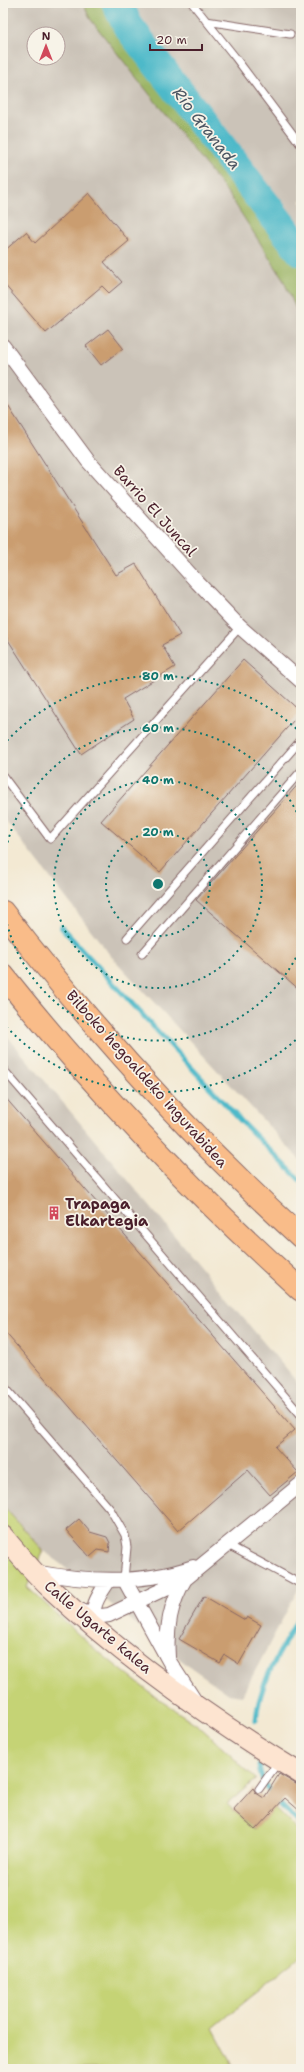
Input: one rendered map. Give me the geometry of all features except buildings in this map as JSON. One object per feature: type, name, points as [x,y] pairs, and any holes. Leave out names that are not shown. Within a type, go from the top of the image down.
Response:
[{"type":"highway","name":"Bilboko hegoaldeko ingurabidea","points":[[3,912],[47,968],[134,1068],[221,1160],[301,1237]]},
{"type":"highway","points":[[3,975],[60,1043],[149,1142],[222,1216],[301,1290]]},
{"type":"street","name":"Barrio El Juncal","points":[[3,346],[88,461],[197,582],[240,627],[301,681]]},
{"type":"street","points":[[50,1589],[80,1610],[95,1617],[109,1615],[185,1579],[301,1484]]},
{"type":"street","name":"Calle Ugarte kalea","points":[[3,1536],[50,1589],[135,1660],[201,1710],[301,1774]]},
{"type":"street","points":[[34,1572],[86,1580],[109,1580],[171,1575],[208,1561]]},
{"type":"street","points":[[124,1579],[138,1601],[169,1661],[201,1710]]},
{"type":"street","points":[[169,1661],[167,1640],[169,1622],[177,1593],[185,1579]]},
{"type":"street","points":[[109,1580],[94,1606],[95,1620],[102,1629],[126,1648],[135,1660]]},
{"type":"lane","points":[[192,3],[301,145]]},
{"type":"lane","points":[[206,21],[290,34]]},
{"type":"lane","points":[[3,776],[50,839],[240,627]]},
{"type":"lane","points":[[126,938],[301,740]]},
{"type":"lane","points":[[142,954],[301,771]]},
{"type":"lane","points":[[3,1069],[301,1415]]},
{"type":"lane","points":[[3,1385],[110,1509],[125,1535],[127,1547],[124,1579]]},
{"type":"lane","points":[[228,1545],[301,1584]]},
{"type":"lane","points":[[259,1789],[279,1760]]},
{"type":"shaded area","points":[[3,3],[83,3],[91,20],[230,196],[282,277],[301,320],[301,1161],[111,956],[3,817]]},
{"type":"shaded area","points":[[128,3],[301,3],[301,238],[142,29]]},
{"type":"shaded area","points":[[3,1031],[301,1387],[301,1584],[242,1696],[229,1694],[186,1664],[43,1550],[3,1506]]},
{"type":"green space","points":[[83,3],[128,3],[142,29],[301,238],[301,320],[282,277],[230,196],[91,20]]},
{"type":"green space","points":[[3,1506],[43,1550],[27,1587],[90,1645],[158,1699],[199,1726],[256,1779],[227,1804],[254,1830],[275,1808],[301,1834],[301,1956],[213,2028],[235,2069],[3,2069]]},
{"type":"waterway","name":"Río Granada","points":[[117,3],[128,26],[301,251]]},
{"type":"waterway","points":[[61,927],[241,1121],[301,1181]]},
{"type":"waterway","points":[[256,1720],[258,1706],[267,1678],[301,1613]]},
{"type":"waterway","points":[[259,1765],[264,1783],[274,1798],[301,1825]]},
{"type":"place","name":"Trapaga Elkartegia","points":[[54,1213]]}]
